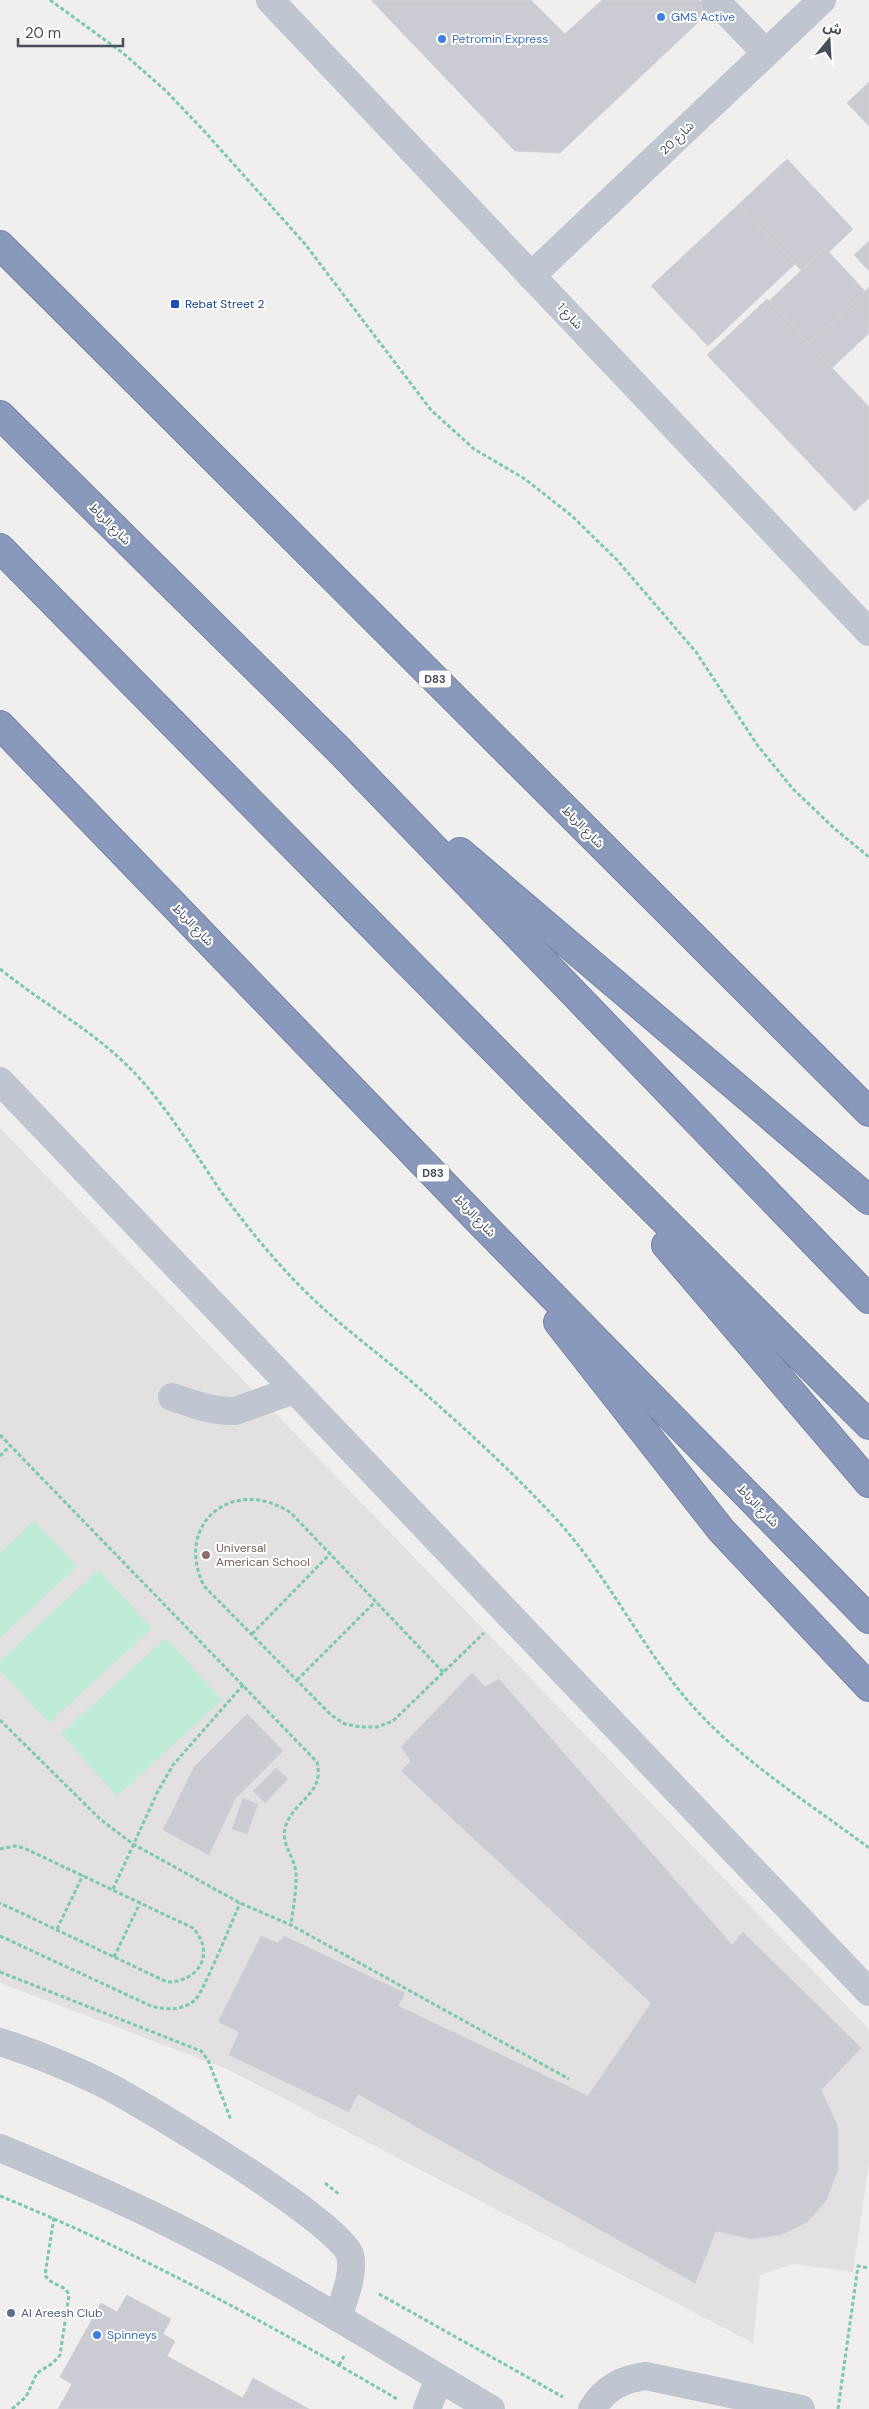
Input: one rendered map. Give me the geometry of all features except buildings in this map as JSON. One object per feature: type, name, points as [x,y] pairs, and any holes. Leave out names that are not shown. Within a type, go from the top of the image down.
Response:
[{"type":"highway","name":"شارع الرباط","points":[[0,245],[869,1112]]},
{"type":"highway","name":"شارع الرباط","points":[[0,415],[338,749],[869,1299]]},
{"type":"highway","points":[[0,548],[532,1088],[869,1425]]},
{"type":"highway","name":"شارع الرباط","points":[[0,725],[480,1222],[869,1619]]},
{"type":"highway","points":[[338,749],[869,1200]]},
{"type":"highway","points":[[532,1088],[869,1483]]},
{"type":"highway","points":[[480,1222],[703,1510],[869,1687]]},
{"type":"street","name":"شارع 1","points":[[270,0],[869,632]]},
{"type":"street","points":[[716,0],[766,53]]},
{"type":"street","name":"شارع 20","points":[[532,276],[822,0]]},
{"type":"street","points":[[0,1081],[869,1992]]},
{"type":"street","points":[[172,1397],[211,1409],[235,1411],[294,1390]]},
{"type":"street","points":[[0,2042],[64,2066],[138,2102],[291,2201],[320,2222],[340,2240],[350,2255],[349,2277],[338,2318]]},
{"type":"street","points":[[0,2148],[77,2179],[153,2215],[226,2253],[338,2318],[360,2328],[439,2378],[459,2401],[491,2409]]},
{"type":"street","points":[[592,2409],[607,2390],[632,2378],[646,2376],[801,2409]]},
{"type":"street","points":[[427,2409],[439,2378]]},
{"type":"path","points":[[50,0],[123,53],[166,91],[205,132],[305,244],[431,410],[474,449],[525,479],[572,516],[617,560],[696,652],[758,746],[793,789],[834,828],[869,856]]},
{"type":"path","points":[[0,968],[93,1035],[118,1056],[164,1107],[248,1226],[297,1283],[506,1467],[555,1518],[600,1574],[666,1674],[714,1728],[737,1749],[869,1848]]},
{"type":"path","points":[[0,1434],[311,1754],[319,1772],[316,1787],[292,1813],[285,1830],[284,1840],[295,1869],[296,1879],[290,1925]]},
{"type":"path","points":[[0,1456],[10,1445]]},
{"type":"path","points":[[443,1672],[291,1513],[278,1505],[264,1500],[249,1498],[234,1501],[221,1507],[209,1517],[201,1529],[196,1543],[195,1558],[198,1573],[204,1586],[332,1715],[345,1724],[361,1728],[377,1727],[393,1721],[506,1611]]},
{"type":"path","points":[[252,1634],[330,1554]]},
{"type":"path","points":[[297,1680],[376,1601]]},
{"type":"path","points":[[113,1890],[133,1844],[173,1765],[244,1684]]},
{"type":"path","points":[[0,1720],[100,1819],[133,1844],[240,1903],[290,1925],[569,2080]]},
{"type":"path","points":[[0,1849],[10,1846],[24,1848],[193,1928],[203,1945],[200,1965],[187,1979],[167,1982],[0,1903]]},
{"type":"path","points":[[57,1929],[83,1875]]},
{"type":"path","points":[[114,1957],[140,1903]]},
{"type":"path","points":[[0,1936],[151,2006],[160,2009],[179,2008],[197,1999],[240,1903]]},
{"type":"path","points":[[0,2196],[54,2217],[218,2298],[298,2341],[398,2399]]},
{"type":"path","points":[[12,2409],[26,2397],[37,2373],[57,2360],[61,2349],[69,2296],[64,2288],[47,2279],[45,2271],[54,2217]]},
{"type":"path","points":[[838,2409],[858,2266],[869,2268]]},
{"type":"shaded area","name":"Universal American School","points":[[0,1128],[869,2029],[869,2163],[853,2272],[794,2264],[760,2275],[753,2343],[227,2069],[0,1983]]},
{"type":"green space","points":[[34,1521],[77,1566],[0,1638],[0,1553]]},
{"type":"green space","points":[[98,1570],[152,1628],[49,1723],[0,1670],[0,1661]]},
{"type":"green space","points":[[166,1638],[222,1700],[117,1796],[61,1734]]},
{"type":"place","name":"GMS Active","points":[[661,17]]},
{"type":"place","name":"Petromin Express","points":[[442,39]]},
{"type":"place","name":"Rebat Street 2","points":[[175,304]]},
{"type":"place","name":"Universal American School","points":[[206,1555]]},
{"type":"place","name":"Al Areesh Club","points":[[11,2313]]},
{"type":"place","name":"Spinneys","points":[[97,2335]]}]
